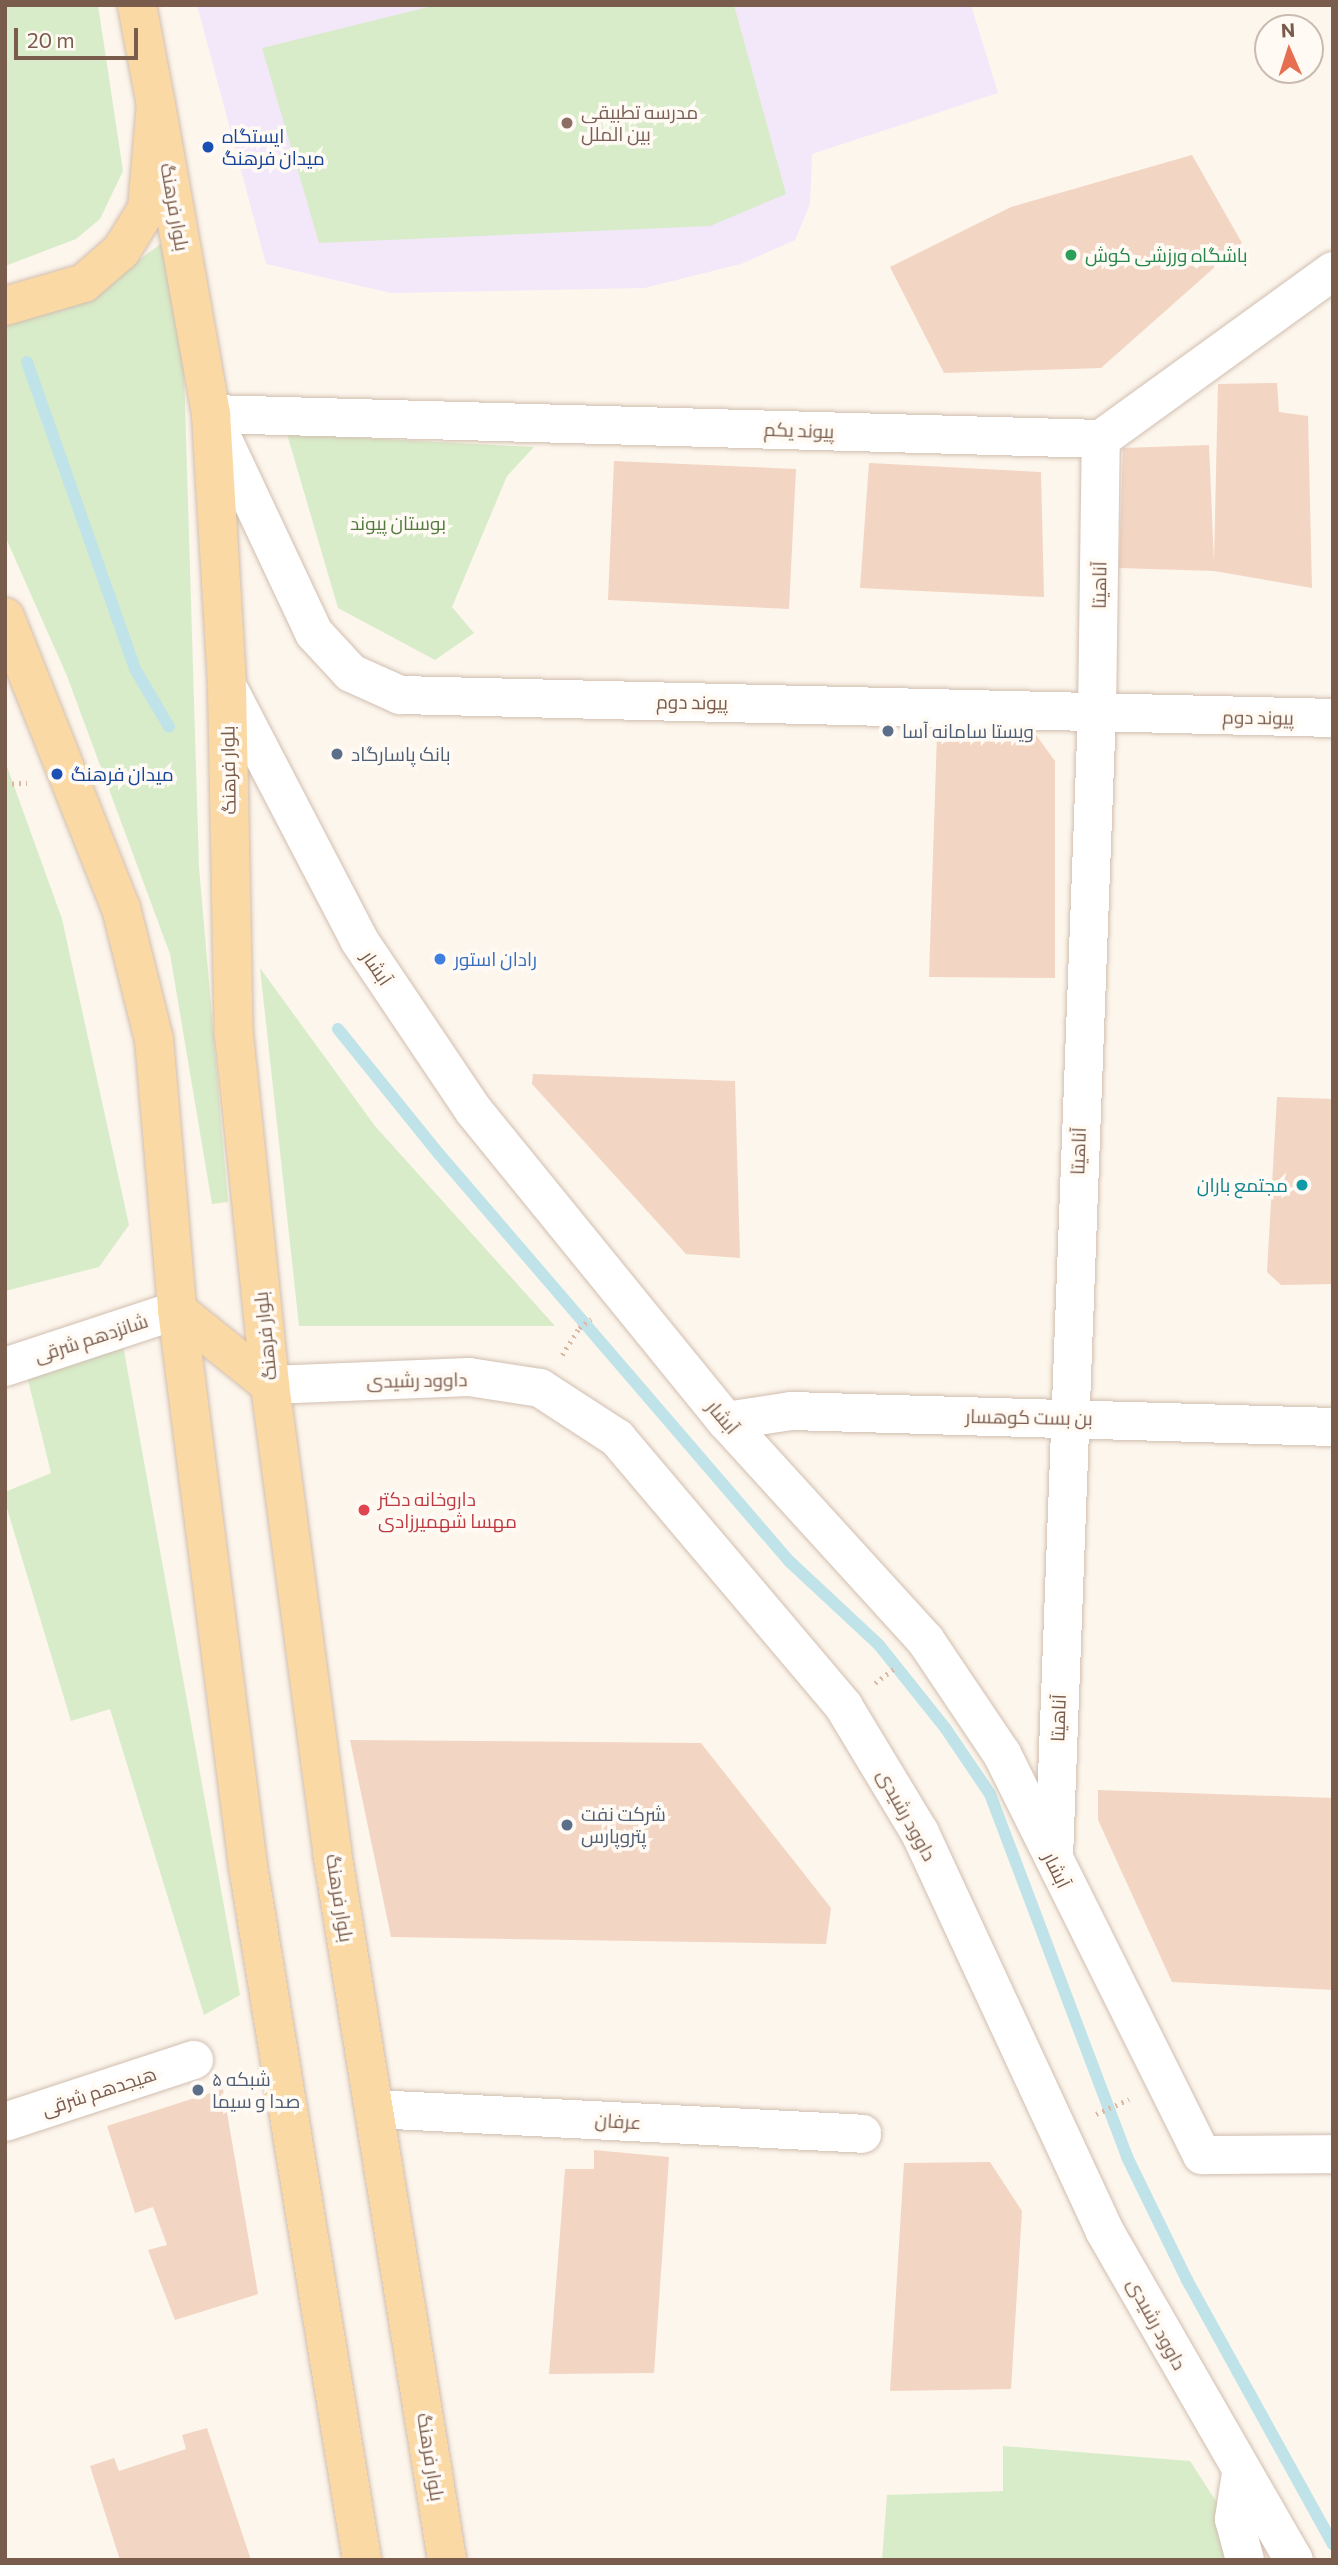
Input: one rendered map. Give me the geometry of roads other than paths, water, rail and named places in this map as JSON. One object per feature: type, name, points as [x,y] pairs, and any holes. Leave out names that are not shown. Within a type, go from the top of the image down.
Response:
[{"type":"main road","points":[[5,306],[83,283],[121,251],[147,209],[156,105],[137,5]]},
{"type":"main road","name":"بلوار فرهنگ","points":[[156,105],[212,414],[227,686],[234,1035],[270,1385],[332,1852],[447,2560]]},
{"type":"main road","points":[[5,617],[74,780],[121,908],[150,1026],[177,1310],[248,1866],[362,2560]]},
{"type":"main road","points":[[177,1310],[270,1385]]},
{"type":"street","points":[[1101,439],[1333,271]]},
{"type":"street","name":"پیوند یکم","points":[[212,414],[1101,439]]},
{"type":"street","name":"پیوند دوم","points":[[212,414],[314,633],[351,673],[400,695],[1333,719]]},
{"type":"street","name":"آناهیتا","points":[[1054,1864],[1068,1418],[1097,713],[1101,439]]},
{"type":"street","name":"آبشار","points":[[227,686],[359,940],[474,1111],[726,1421],[926,1641],[1002,1754],[1054,1864],[1202,2155],[1333,2154]]},
{"type":"street","name":"شانزدهم شرقی","points":[[5,1367],[177,1310]]},
{"type":"street","name":"داوود رشیدی","points":[[270,1385],[469,1377],[540,1388],[617,1438],[844,1707],[920,1833],[1104,2230],[1241,2473],[1294,2560]]},
{"type":"street","name":"بن بست کوهسار","points":[[726,1421],[790,1411],[1333,1427]]},
{"type":"street","name":"هیجدهم شرقی","points":[[5,2122],[194,2060]]},
{"type":"street","name":"عرفان","points":[[374,2109],[862,2134]]},
{"type":"street","points":[[1241,2473],[1234,2519],[1245,2560]]},
{"type":"waterway","points":[[27,362],[135,669],[169,727]]},
{"type":"waterway","points":[[338,1029],[439,1154],[789,1561],[879,1645],[946,1729],[990,1794],[1127,2157],[1187,2280],[1333,2544]]},
{"type":"place","name":"مدرسه تطبیقی بین الملل","points":[[567,123]]},
{"type":"place","name":"ایستگاه میدان فرهنگ","points":[[208,147]]},
{"type":"place","name":"باشگاه ورزشی کوش","points":[[1071,255]]},
{"type":"place","name":"ویستا سامانه آسا","points":[[888,731]]},
{"type":"place","name":"بانک پاسارگاد","points":[[337,754]]},
{"type":"place","name":"میدان فرهنگ","points":[[57,774]]},
{"type":"place","name":"رادان استور","points":[[440,959]]},
{"type":"place","name":"مجتمع باران","points":[[1302,1185]]},
{"type":"place","name":"داروخانه دکتر مهسا شهمیرزادی","points":[[364,1510]]},
{"type":"place","name":"شرکت نفت پتروپارس","points":[[567,1825]]},
{"type":"place","name":"شبکه ۵ صدا و سیما","points":[[198,2090]]},
{"type":"park label","name":"بوستان پیوند","points":[[398,523]]}]
